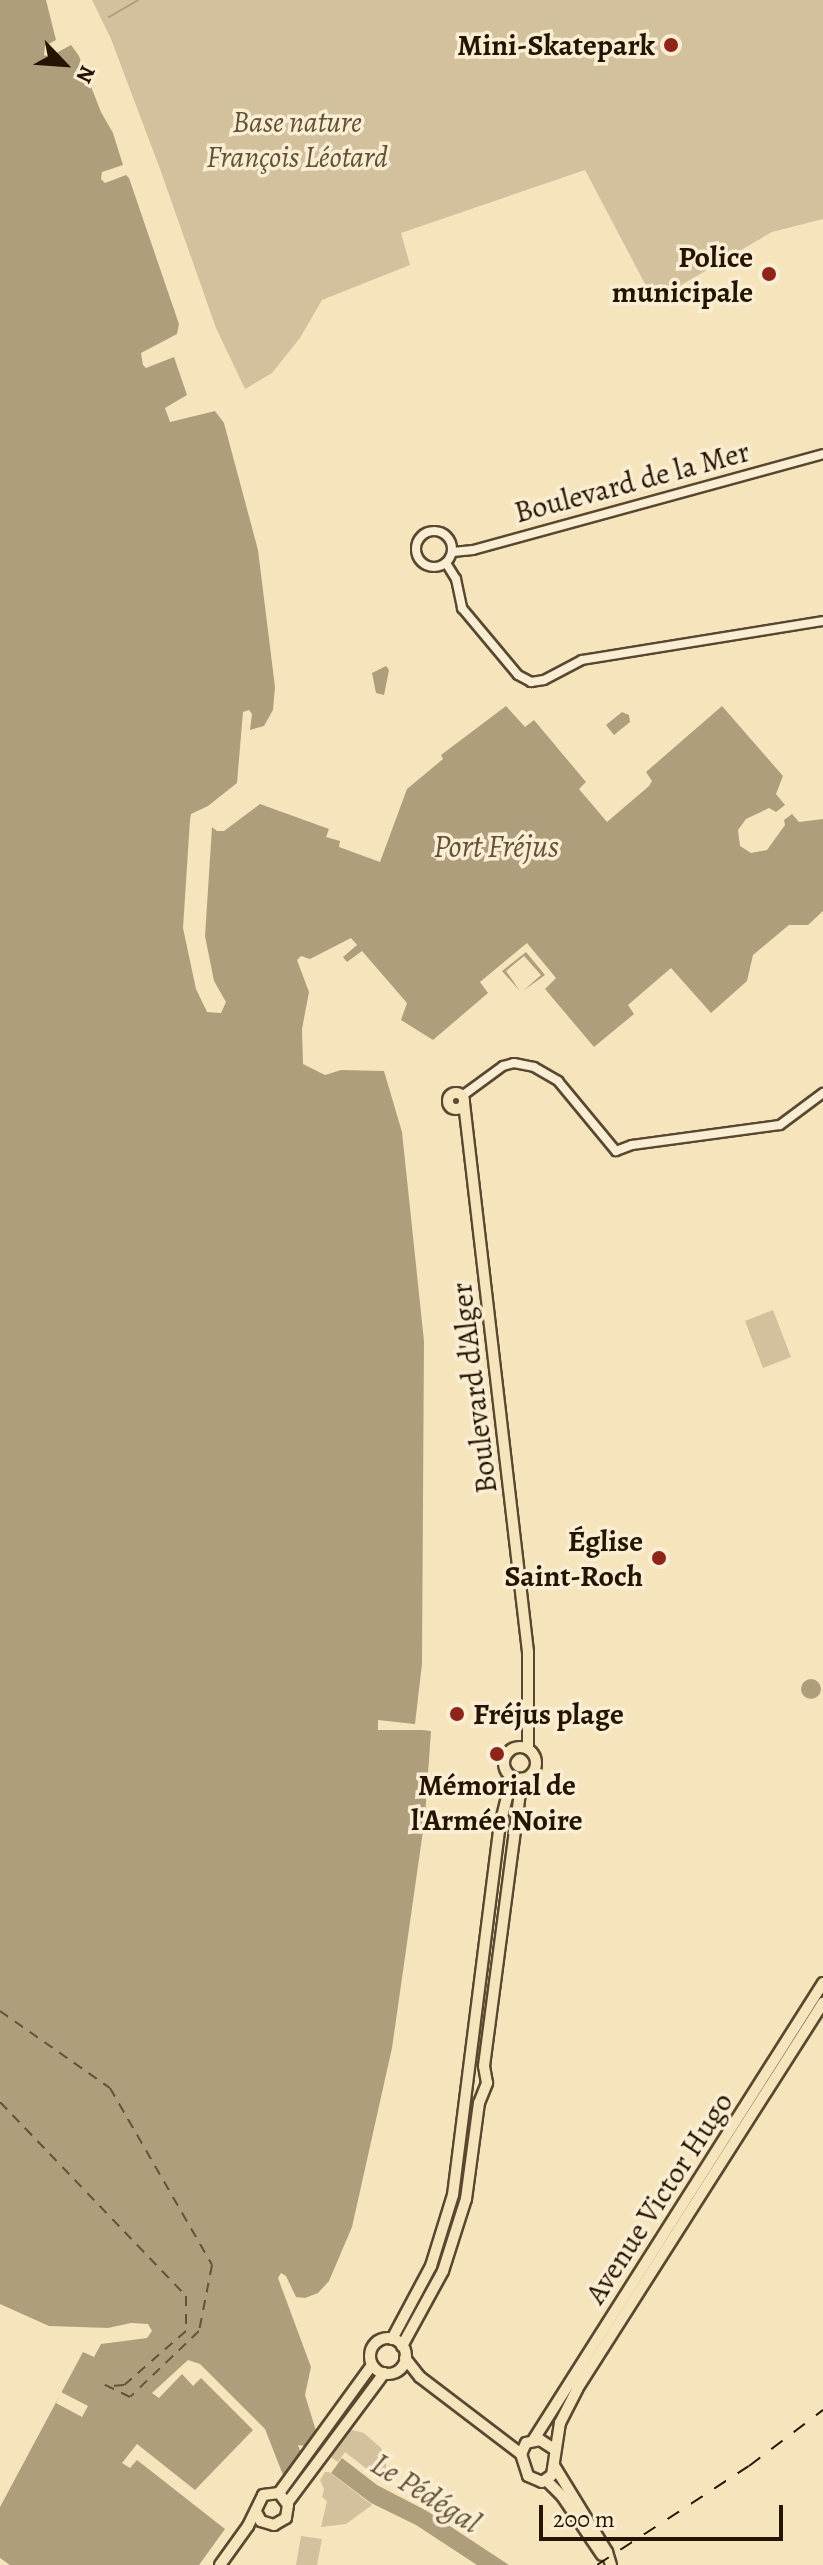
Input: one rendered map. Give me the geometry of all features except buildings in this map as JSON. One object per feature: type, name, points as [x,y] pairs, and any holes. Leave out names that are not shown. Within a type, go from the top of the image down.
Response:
[{"type":"main road","name":"Boulevard d'Alger","points":[[461,1103],[466,1118],[525,1623],[530,1697],[528,1749]]},
{"type":"main road","points":[[279,2493],[372,2365],[370,2355],[375,2344],[392,2339],[422,2286],[446,2223],[457,2175],[500,1825],[517,1778],[536,1767],[535,1757],[528,1749],[518,1747],[507,1753],[504,1766],[517,1778]]},
{"type":"main road","points":[[402,2346],[435,2289],[456,2237],[466,2199],[483,2090],[487,2083],[485,2074],[517,1778]]},
{"type":"main road","name":"Avenue Victor Hugo","points":[[527,2446],[823,1983]]},
{"type":"main road","name":"Avenue Victor Hugo","points":[[554,2449],[560,2423],[577,2389],[823,2003]]},
{"type":"main road","points":[[469,2073],[477,2070],[485,2074]]},
{"type":"main road","points":[[467,2086],[474,2091],[483,2090]]},
{"type":"main road","points":[[392,2339],[402,2346],[405,2358],[420,2377],[501,2435],[527,2446],[545,2441],[554,2449],[555,2467],[607,2552],[611,2565]]},
{"type":"main road","points":[[227,2565],[251,2532],[265,2524],[283,2521],[288,2514],[291,2498],[331,2445],[405,2358]]},
{"type":"main road","points":[[372,2365],[390,2373],[420,2377]]},
{"type":"main road","points":[[527,2446],[528,2476],[546,2480],[562,2496],[611,2565]]},
{"type":"main road","points":[[546,2480],[555,2467]]},
{"type":"main road","points":[[220,2565],[256,2512],[257,2502],[263,2495],[279,2493],[291,2498]]},
{"type":"main road","points":[[256,2512],[265,2524]]},
{"type":"street","name":"Boulevard de la Mer","points":[[453,552],[473,550],[823,454]]},
{"type":"street","points":[[429,531],[439,531],[450,539],[453,552],[446,563],[436,567],[423,563],[417,553],[419,539],[429,531]]},
{"type":"street","points":[[446,563],[456,579],[462,608],[518,675],[531,682],[544,680],[582,660],[823,621]]},
{"type":"street","points":[[461,1103],[497,1069],[514,1063],[527,1064],[558,1081],[614,1147],[780,1125],[823,1093]]},
{"type":"green space","name":"Base nature François Léotard","points":[[92,0],[823,0],[823,219],[772,232],[654,301],[585,170],[401,233],[410,265],[322,300],[300,338],[272,373],[245,389],[216,328],[111,39]]},
{"type":"green space","points":[[773,1310],[791,1357],[763,1368],[745,1321]]},
{"type":"green space","points":[[345,2432],[364,2433],[382,2449],[386,2458],[386,2484],[345,2452],[338,2462],[327,2455]]},
{"type":"green space","points":[[325,2472],[372,2505],[346,2524],[321,2527],[327,2501],[322,2497],[324,2489],[320,2480]]},
{"type":"green space","points":[[301,2536],[322,2539],[317,2565],[296,2565]]},
{"type":"water","name":"Port Fréjus","points":[[0,0],[46,0],[56,40],[45,46],[44,55],[49,57],[71,45],[79,56],[101,112],[113,133],[123,165],[102,172],[101,179],[105,183],[126,175],[129,178],[179,324],[177,334],[141,353],[143,365],[146,368],[174,357],[187,395],[165,408],[170,422],[215,411],[224,423],[258,550],[275,687],[273,710],[264,726],[250,730],[252,714],[249,710],[243,712],[237,783],[208,806],[191,814],[190,820],[183,928],[196,989],[207,1012],[221,1013],[226,1002],[214,981],[205,936],[212,827],[224,831],[260,804],[329,829],[326,837],[340,841],[339,847],[380,862],[407,789],[443,759],[441,755],[506,706],[525,727],[534,720],[586,782],[579,789],[607,822],[649,786],[652,781],[646,772],[722,706],[783,776],[776,794],[785,805],[776,812],[769,808],[746,819],[738,830],[740,846],[751,853],[767,850],[785,825],[784,820],[792,814],[799,822],[823,819],[823,911],[808,925],[789,925],[753,955],[747,981],[711,1013],[671,968],[628,1005],[634,1014],[594,1047],[545,989],[556,978],[527,943],[480,982],[488,993],[433,1040],[401,1020],[407,1003],[362,951],[347,962],[343,957],[357,945],[351,938],[310,959],[301,956],[297,960],[309,992],[302,1029],[303,1064],[325,1075],[341,1070],[384,1071],[402,1132],[424,1341],[422,1664],[415,1724],[422,1730],[431,1731],[425,1817],[392,2048],[352,2227],[329,2281],[318,2293],[305,2298],[296,2297],[286,2276],[281,2273],[278,2278],[311,2367],[305,2395],[316,2431],[305,2446],[298,2445],[301,2453],[283,2475],[265,2429],[200,2364],[188,2360],[152,2393],[159,2398],[182,2374],[193,2386],[201,2378],[253,2430],[195,2490],[137,2444],[122,2463],[130,2468],[137,2460],[225,2529],[199,2565],[10,2565],[0,2558],[0,2507],[83,2352],[94,2357],[101,2344],[147,2338],[152,2331],[148,2324],[131,2323],[108,2328],[49,2326],[0,2304]]},
{"type":"water","points":[[386,666],[389,670],[384,695],[376,693],[372,673]]},
{"type":"water","points":[[622,712],[629,715],[630,722],[614,735],[606,725]]},
{"type":"water","points":[[526,952],[545,975],[523,991],[541,975],[524,956],[506,971],[520,991],[502,971]]},
{"type":"water","points":[[811,1679],[818,1682],[821,1689],[818,1696],[811,1699],[804,1696],[801,1689],[804,1682]]},
{"type":"water","points":[[342,2458],[377,2485],[427,2511],[509,2565],[477,2565],[416,2525],[371,2503],[331,2473]]},
{"type":"pier","points":[[378,1720],[423,1725],[422,1730],[378,1730]]},
{"type":"pier","points":[[61,2392],[88,2406],[82,2417],[56,2403]]},
{"type":"waterway","points":[[109,17],[139,0]]},
{"type":"ferry route","points":[[0,2011],[110,2088],[212,2265],[199,2331],[130,2397],[99,2382]]},
{"type":"ferry route","points":[[0,2102],[186,2296],[186,2331],[124,2385],[111,2386]]},
{"type":"railway","points":[[597,2565],[749,2466],[823,2410]]},
{"type":"place","name":"Mini-Skatepark","points":[[671,45]]},
{"type":"place","name":"Police municipale","points":[[769,274]]},
{"type":"place","name":"Église Saint-Roch","points":[[659,1558]]},
{"type":"place","name":"Fréjus plage","points":[[457,1714]]},
{"type":"place","name":"Mémorial de l'Armée Noire","points":[[497,1754]]},
{"type":"water label","name":"Le Pédégal","points":[[426,2493]]}]
